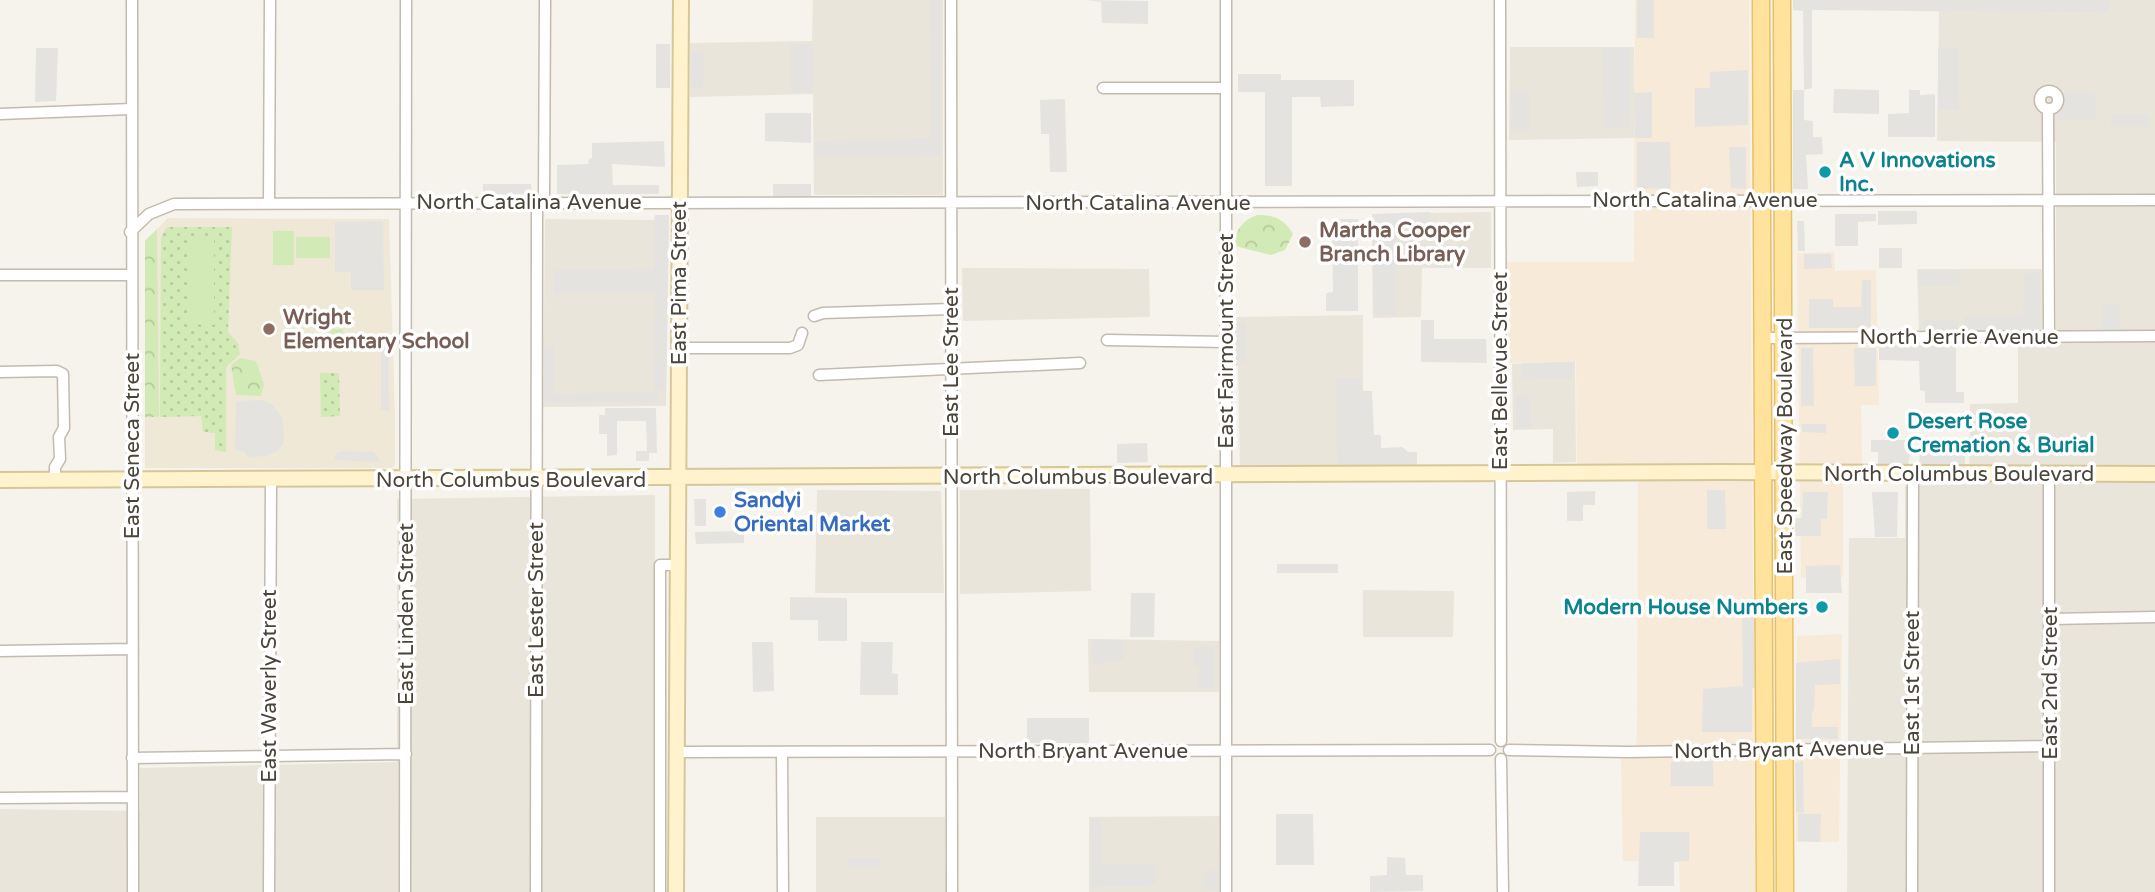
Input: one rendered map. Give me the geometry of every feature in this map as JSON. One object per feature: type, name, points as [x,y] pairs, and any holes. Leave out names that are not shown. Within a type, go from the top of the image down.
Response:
[{"type":"main road","name":"East Speedway Boulevard","points":[[1761,0],[1765,892]]},
{"type":"main road","name":"East Speedway Boulevard","points":[[1782,0],[1785,892]]},
{"type":"street","name":"East Seneca Street","points":[[132,0],[133,892]]},
{"type":"street","points":[[269,203],[270,0]]},
{"type":"street","name":"East Linden Street","points":[[405,892],[406,0]]},
{"type":"street","name":"East Lester Street","points":[[537,892],[536,480],[545,0]]},
{"type":"street","name":"East Pima Street","points":[[676,892],[681,0]]},
{"type":"street","name":"East Lee Street","points":[[951,0],[952,892]]},
{"type":"street","name":"East Fairmount Street","points":[[1226,0],[1226,892]]},
{"type":"street","name":"East Bellevue Street","points":[[1500,0],[1501,741]]},
{"type":"street","points":[[1103,88],[1226,88]]},
{"type":"street","points":[[0,114],[131,109]]},
{"type":"street","points":[[2048,110],[2049,336]]},
{"type":"street","name":"North Catalina Avenue","points":[[131,232],[149,214],[174,204],[540,201],[1226,204],[1784,199],[2155,200]]},
{"type":"street","points":[[0,275],[131,275]]},
{"type":"street","points":[[814,316],[823,313],[951,309]]},
{"type":"street","points":[[679,348],[790,348],[797,345],[802,333]]},
{"type":"street","name":"North Jerrie Avenue","points":[[1764,338],[2155,336]]},
{"type":"street","points":[[1107,340],[1227,342]]},
{"type":"street","points":[[819,375],[1080,363]]},
{"type":"street","points":[[0,372],[57,371],[63,374],[64,428],[59,437],[60,459],[55,467],[55,481]]},
{"type":"street","name":"North Columbus Boulevard","points":[[0,480],[2155,474]]},
{"type":"street","name":"East 1st Street","points":[[1912,892],[1913,475]]},
{"type":"street","name":"East 2nd Street","points":[[2049,475],[2049,892]]},
{"type":"street","name":"East Waverly Street","points":[[269,892],[271,481]]},
{"type":"street","points":[[660,892],[660,565],[677,565]]},
{"type":"street","points":[[2050,619],[2155,617]]},
{"type":"street","points":[[0,651],[132,649]]},
{"type":"street","points":[[1501,759],[1494,757],[1490,750],[1493,743],[1501,741],[1509,750],[1501,759],[1503,892]]},
{"type":"street","name":"North Bryant Avenue","points":[[1509,750],[1785,751],[2050,746]]},
{"type":"street","name":"North Bryant Avenue","points":[[677,752],[1490,750]]},
{"type":"street","points":[[782,753],[783,892]]},
{"type":"street","points":[[132,758],[406,754]]},
{"type":"street","points":[[0,798],[132,797]]},
{"type":"shaded area","points":[[813,0],[943,0],[943,195],[814,195],[813,94],[690,97],[690,43],[812,41]]},
{"type":"shaded area","points":[[929,0],[941,0],[941,155],[814,157],[814,142],[930,138]]},
{"type":"shaded area","points":[[1087,0],[1148,1],[1148,24],[1102,23],[1101,2]]},
{"type":"shaded area","points":[[1635,0],[1749,0],[1755,892],[1680,892],[1679,862],[1623,861],[1621,759],[1635,758],[1637,733],[1638,466],[1577,464],[1576,361],[1506,363],[1506,262],[1634,262]]},
{"type":"shaded area","points":[[1637,0],[1654,0],[1654,38],[1637,38]]},
{"type":"shaded area","points":[[1793,0],[2109,0],[2109,13],[1812,10],[1812,88],[1804,90],[1803,11],[1793,10]]},
{"type":"shaded area","points":[[2109,0],[2155,0],[2155,892],[1847,892],[1849,538],[1905,538],[1905,486],[1969,484],[1970,404],[2018,403],[2018,346],[2056,346],[2056,142],[1937,141],[1939,11],[2109,13]]},
{"type":"shaded area","points":[[656,44],[670,44],[670,88],[656,88]]},
{"type":"shaded area","points":[[790,44],[813,44],[813,93],[791,93]]},
{"type":"shaded area","points":[[1510,47],[1634,47],[1635,138],[1509,140]]},
{"type":"shaded area","points":[[36,48],[58,48],[56,101],[35,102]]},
{"type":"shaded area","points":[[1602,48],[1630,48],[1630,127],[1604,128]]},
{"type":"shaded area","points":[[1938,48],[1959,48],[1959,110],[1938,109]]},
{"type":"shaded area","points":[[691,52],[704,52],[703,88],[691,88]]},
{"type":"shaded area","points":[[1748,70],[1748,125],[1695,127],[1695,88],[1710,88],[1710,72]]},
{"type":"shaded area","points":[[1238,74],[1281,74],[1281,80],[1354,80],[1354,106],[1321,107],[1320,97],[1292,97],[1292,186],[1265,186],[1265,92],[1238,92]]},
{"type":"shaded area","points":[[1834,89],[1879,90],[1879,114],[1833,113]]},
{"type":"shaded area","points":[[1793,90],[1804,90],[1804,120],[1813,121],[1813,137],[1822,137],[1823,154],[1806,155],[1808,189],[1793,189]]},
{"type":"shaded area","points":[[1909,90],[1920,90],[1920,95],[1935,94],[1935,137],[1888,137],[1888,114],[1909,113]]},
{"type":"shaded area","points":[[1511,92],[1529,92],[1529,129],[1511,129]]},
{"type":"shaded area","points":[[1652,92],[1652,138],[1635,138],[1634,93]]},
{"type":"shaded area","points":[[2064,92],[2097,93],[2096,120],[2058,120],[2058,109],[2064,108]]},
{"type":"shaded area","points":[[1065,99],[1067,172],[1050,172],[1049,134],[1041,134],[1040,100]]},
{"type":"shaded area","points":[[765,113],[811,113],[811,143],[765,141]]},
{"type":"shaded area","points":[[2111,114],[2148,114],[2148,127],[2111,127]]},
{"type":"shaded area","points":[[664,141],[665,167],[612,164],[613,185],[659,185],[659,194],[557,194],[557,165],[588,164],[592,158],[592,143]]},
{"type":"shaded area","points":[[1637,142],[1670,142],[1671,189],[1637,188]]},
{"type":"shaded area","points":[[1729,147],[1746,147],[1746,189],[1731,188]]},
{"type":"shaded area","points":[[1576,172],[1598,172],[1598,186],[1577,187]]},
{"type":"shaded area","points":[[483,184],[531,184],[532,194],[483,195]]},
{"type":"shaded area","points":[[773,184],[811,184],[811,196],[773,196]]},
{"type":"shaded area","points":[[1878,211],[1917,211],[1917,224],[1878,225]]},
{"type":"shaded area","points":[[1430,212],[1430,226],[1397,227],[1396,315],[1373,314],[1372,214]]},
{"type":"shaded area","points":[[1491,212],[1491,268],[1422,268],[1421,317],[1373,318],[1372,214]]},
{"type":"shaded area","points":[[1835,214],[1876,214],[1876,221],[1858,222],[1858,246],[1835,246]]},
{"type":"shaded area","points":[[655,215],[669,215],[666,406],[543,407],[545,219],[654,220]]},
{"type":"shaded area","points":[[655,215],[669,215],[666,390],[658,391],[658,402],[544,403],[544,348],[554,347],[555,394],[654,391],[655,293],[554,293],[554,270],[654,269]]},
{"type":"shaded area","name":"Wright Elementary School","points":[[168,218],[389,219],[395,417],[395,465],[392,468],[145,468],[145,241]]},
{"type":"shaded area","points":[[1332,219],[1358,219],[1358,311],[1326,311],[1326,293],[1333,292]]},
{"type":"shaded area","points":[[383,221],[384,290],[351,290],[351,272],[335,272],[335,222]]},
{"type":"shaded area","points":[[1797,221],[1804,221],[1805,251],[1798,251]]},
{"type":"shaded area","points":[[1879,248],[1902,248],[1902,268],[1879,268]]},
{"type":"shaded area","points":[[1834,252],[1835,271],[1876,270],[1879,405],[1861,405],[1862,466],[1843,466],[1843,577],[1801,578],[1797,253]]},
{"type":"shaded area","points":[[1804,254],[1831,254],[1832,268],[1804,269]]},
{"type":"shaded area","points":[[962,268],[1149,269],[1150,317],[963,321]]},
{"type":"shaded area","points":[[1917,269],[2042,269],[2042,334],[1919,333]]},
{"type":"shaded area","points":[[1960,270],[1961,285],[1918,286],[1918,271]]},
{"type":"shaded area","points":[[2040,272],[2040,330],[1965,331],[1965,316],[2023,316],[2024,273]]},
{"type":"shaded area","points":[[1862,280],[1871,280],[1871,328],[1809,328],[1809,299],[1833,299],[1833,307],[1861,307]]},
{"type":"shaded area","points":[[2103,304],[2120,305],[2120,332],[2103,332]]},
{"type":"shaded area","points":[[1363,315],[1363,467],[1240,468],[1238,366],[1233,365],[1233,317]]},
{"type":"shaded area","points":[[1923,319],[1958,320],[1958,331],[1923,330]]},
{"type":"shaded area","points":[[1421,320],[1434,320],[1434,339],[1486,339],[1487,363],[1421,362]]},
{"type":"shaded area","points":[[1237,323],[1246,323],[1246,362],[1236,362]]},
{"type":"shaded area","points":[[388,339],[389,412],[381,409],[381,345]]},
{"type":"shaded area","points":[[1879,344],[1956,345],[1956,392],[1964,392],[1964,403],[1925,403],[1925,391],[1920,390],[1919,361],[1879,360]]},
{"type":"shaded area","points":[[1801,348],[1813,348],[1814,406],[1801,406]]},
{"type":"shaded area","points":[[1854,348],[1876,348],[1876,386],[1855,386]]},
{"type":"shaded area","points":[[1575,361],[1576,462],[1553,463],[1553,429],[1513,430],[1512,364]]},
{"type":"shaded area","points":[[1573,362],[1574,378],[1522,379],[1522,363]]},
{"type":"shaded area","points":[[1336,378],[1362,378],[1362,391],[1372,391],[1374,435],[1381,435],[1381,448],[1402,447],[1408,452],[1417,452],[1417,469],[1337,468]]},
{"type":"shaded area","points":[[1515,396],[1530,397],[1531,428],[1516,428]]},
{"type":"shaded area","points":[[262,400],[272,404],[283,419],[284,444],[277,451],[266,456],[247,457],[246,453],[235,449],[236,401]]},
{"type":"shaded area","points":[[605,408],[656,408],[657,453],[649,453],[649,461],[636,461],[636,451],[647,451],[646,421],[617,421],[617,455],[607,456],[607,434],[599,434],[599,415],[605,415]]},
{"type":"shaded area","points":[[1802,424],[1826,424],[1826,433],[1802,432]]},
{"type":"shaded area","points":[[1871,440],[1914,440],[1908,464],[1878,464],[1878,452],[1871,452]]},
{"type":"shaded area","points":[[1147,443],[1148,462],[1117,463],[1117,444]]},
{"type":"shaded area","points":[[341,451],[374,452],[381,462],[335,460],[335,454]]},
{"type":"shaded area","points":[[1920,452],[1965,452],[1965,465],[1919,464]]},
{"type":"shaded area","points":[[1090,489],[1091,591],[960,594],[960,490]]},
{"type":"shaded area","points":[[817,490],[941,491],[944,593],[815,593]]},
{"type":"shaded area","points":[[1707,490],[1725,490],[1726,529],[1707,529]]},
{"type":"shaded area","points":[[1595,491],[1595,505],[1583,505],[1583,521],[1567,521],[1567,492]]},
{"type":"shaded area","points":[[1803,492],[1828,492],[1827,519],[1821,519],[1821,536],[1795,536],[1795,518],[1802,518]]},
{"type":"shaded area","points":[[1872,492],[1898,492],[1897,537],[1875,537]]},
{"type":"shaded area","points":[[655,495],[655,892],[0,892],[0,809],[140,811],[140,768],[397,762],[397,499]]},
{"type":"shaded area","points":[[694,499],[706,499],[706,526],[695,526]]},
{"type":"shaded area","points":[[744,531],[744,543],[696,544],[695,532]]},
{"type":"shaded area","points":[[1277,564],[1338,564],[1338,573],[1277,573]]},
{"type":"shaded area","points":[[1840,565],[1842,593],[1806,593],[1806,566]]},
{"type":"shaded area","points":[[1363,590],[1454,591],[1453,637],[1363,637]]},
{"type":"shaded area","points":[[1131,593],[1155,593],[1154,637],[1130,637]]},
{"type":"shaded area","points":[[790,597],[847,598],[847,641],[818,641],[818,620],[790,620]]},
{"type":"shaded area","points":[[1742,603],[1755,603],[1756,687],[1752,688],[1752,732],[1702,732],[1703,689],[1743,686]]},
{"type":"shaded area","points":[[1842,634],[1839,842],[1796,842],[1797,636]]},
{"type":"shaded area","points":[[1088,639],[1219,641],[1219,692],[1089,692]]},
{"type":"shaded area","points":[[1092,639],[1124,640],[1123,661],[1093,664]]},
{"type":"shaded area","points":[[752,642],[773,642],[774,691],[753,692]]},
{"type":"shaded area","points":[[861,642],[893,642],[892,673],[898,674],[898,695],[860,695]]},
{"type":"shaded area","points":[[1214,646],[1214,688],[1198,688],[1199,666],[1193,665],[1193,647]]},
{"type":"shaded area","points":[[1840,659],[1840,684],[1815,685],[1812,713],[1812,727],[1838,727],[1838,739],[1796,739],[1796,663]]},
{"type":"shaded area","points":[[1027,718],[1089,718],[1089,743],[1027,743]]},
{"type":"shaded area","points":[[1713,761],[1713,786],[1671,786],[1671,762]]},
{"type":"shaded area","points":[[1803,761],[1804,813],[1796,812],[1795,763]]},
{"type":"shaded area","points":[[1276,814],[1313,814],[1314,865],[1276,865]]},
{"type":"shaded area","points":[[1798,814],[1821,814],[1820,842],[1798,841]]},
{"type":"shaded area","points":[[1220,816],[1219,892],[1089,892],[1089,817]]},
{"type":"shaded area","points":[[816,817],[945,817],[946,892],[816,892]]},
{"type":"shaded area","points":[[1090,819],[1101,819],[1102,864],[1156,863],[1156,885],[1091,887]]},
{"type":"shaded area","points":[[1640,832],[1689,832],[1689,861],[1674,862],[1674,886],[1638,886]]},
{"type":"shaded area","points":[[1387,857],[1405,858],[1406,875],[1423,875],[1423,891],[1370,892],[1370,876],[1387,875]]},
{"type":"shaded area","points":[[848,858],[881,858],[881,867],[848,867]]},
{"type":"shaded area","points":[[1205,871],[1219,871],[1219,891],[1204,890]]},
{"type":"green space","points":[[1258,215],[1279,219],[1290,229],[1293,234],[1285,250],[1271,255],[1235,246],[1236,235],[1241,226]]},
{"type":"green space","points":[[167,227],[232,227],[228,332],[238,343],[240,354],[226,367],[226,452],[215,450],[215,433],[203,432],[201,416],[160,417],[161,237]]},
{"type":"green space","points":[[157,229],[159,417],[145,417],[145,241]]},
{"type":"green space","points":[[273,231],[294,231],[294,265],[273,265]]},
{"type":"green space","points":[[296,237],[330,237],[330,258],[296,258]]},
{"type":"green space","points":[[190,238],[214,238],[214,325],[189,324]]},
{"type":"green space","points":[[325,329],[343,329],[343,348],[325,348]]},
{"type":"green space","points":[[240,358],[256,361],[264,384],[261,396],[236,395],[231,365]]},
{"type":"green space","points":[[320,373],[339,373],[340,416],[321,417]]},
{"type":"place","name":"A V Innovations Inc.","points":[[1825,172]]},
{"type":"place","name":"Martha Cooper Branch Library","points":[[1305,242]]},
{"type":"place","name":"Wright Elementary School","points":[[269,329]]},
{"type":"place","name":"Desert Rose Cremation & Burial","points":[[1893,433]]},
{"type":"place","name":"Sandyi Oriental Market","points":[[720,512]]},
{"type":"place","name":"Modern House Numbers","points":[[1822,607]]}]
